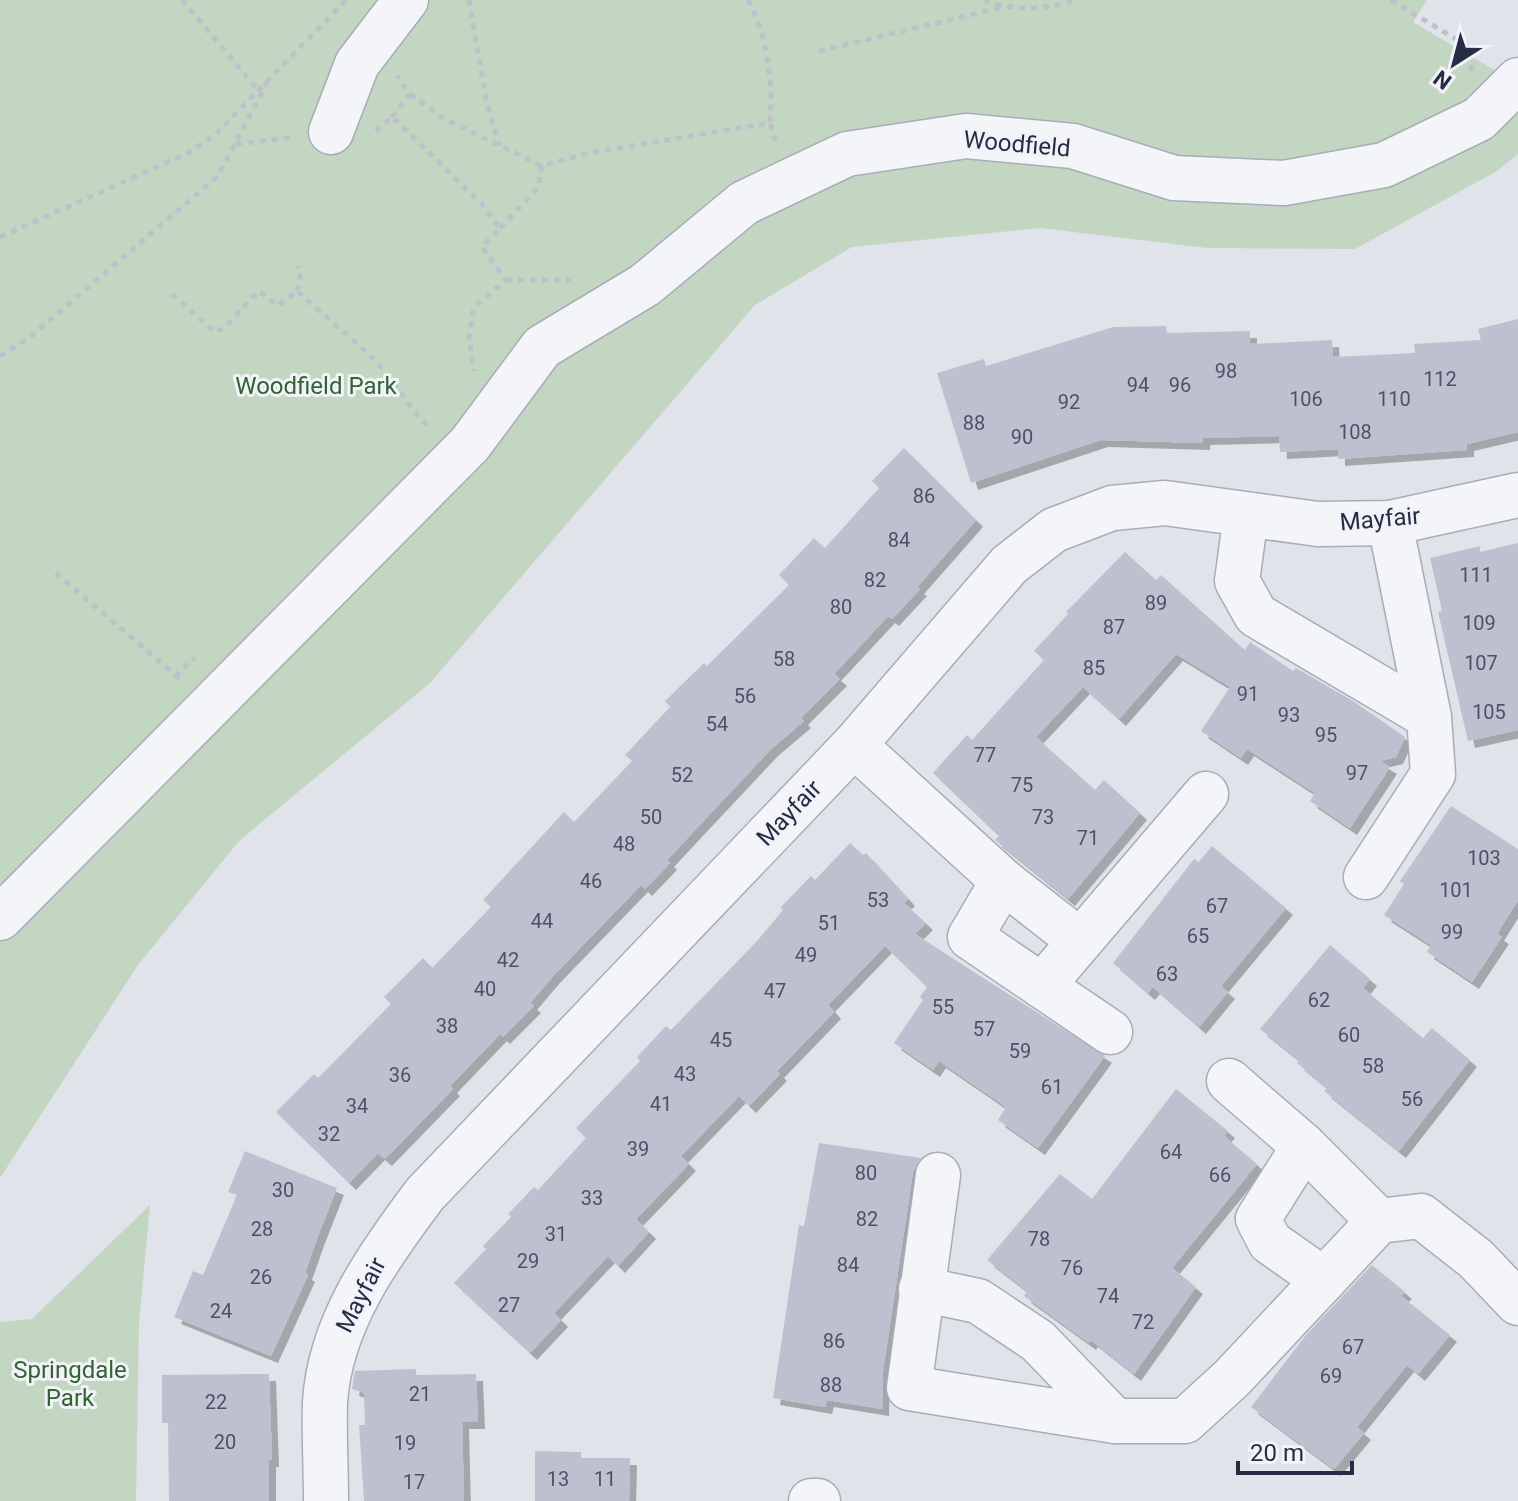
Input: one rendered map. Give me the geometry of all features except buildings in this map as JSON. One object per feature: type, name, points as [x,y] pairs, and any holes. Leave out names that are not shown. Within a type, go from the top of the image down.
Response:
[{"type":"street","points":[[335,120],[357,64],[406,0]]},
{"type":"street","name":"Woodfield","points":[[0,918],[470,444],[542,347],[645,285],[744,203],[847,154],[966,136],[1073,146],[1174,178],[1284,183],[1384,165],[1479,119],[1518,80]]},
{"type":"street","name":"Mayfair","points":[[326,1501],[325,1400],[336,1344],[360,1290],[391,1238],[425,1194],[854,745],[1009,565],[1054,530],[1112,508],[1165,503],[1318,524],[1390,523],[1518,495]]},
{"type":"street","points":[[1246,515],[1237,581],[1256,615],[1429,717]]},
{"type":"street","points":[[1366,877],[1433,774],[1429,717],[1390,523]]},
{"type":"street","points":[[854,745],[1003,881],[1080,941]]},
{"type":"street","points":[[1042,986],[1206,794]]},
{"type":"street","points":[[1003,881],[970,937],[1110,1032]]},
{"type":"street","points":[[1229,1081],[1304,1146],[1379,1221]]},
{"type":"street","points":[[1304,1146],[1258,1219],[1270,1242],[1324,1280]]},
{"type":"street","points":[[938,1175],[909,1388],[1115,1421],[1185,1421],[1232,1378],[1379,1221],[1421,1216],[1476,1259],[1518,1303]]},
{"type":"street","points":[[921,1289],[978,1301],[1038,1341],[1115,1421]]},
{"type":"street","points":[[811,1501],[818,1501]]},
{"type":"path","points":[[182,0],[257,89]]},
{"type":"path","points":[[0,237],[188,153],[215,135],[274,70],[346,0]]},
{"type":"path","points":[[469,0],[486,99],[499,147]]},
{"type":"path","points":[[748,0],[766,46],[773,85],[770,123],[780,155]]},
{"type":"path","points":[[984,0],[1004,7]]},
{"type":"path","points":[[819,51],[1004,7],[1051,7],[1078,0]]},
{"type":"path","points":[[1391,0],[1466,45],[1472,70],[1470,83]]},
{"type":"path","points":[[0,356],[29,338],[218,176],[274,70]]},
{"type":"path","points":[[410,94],[445,119],[542,166],[588,153],[770,123]]},
{"type":"path","points":[[235,144],[335,120],[367,141],[392,117],[482,204],[500,228]]},
{"type":"path","points":[[506,280],[482,247],[538,188],[542,166]]},
{"type":"path","points":[[172,294],[215,332],[224,328],[259,291],[278,306],[297,291],[301,273],[297,266]]},
{"type":"path","points":[[477,376],[472,366],[469,338],[474,307],[506,280],[576,280]]},
{"type":"path","points":[[297,291],[379,366],[400,389],[403,401],[433,431]]},
{"type":"path","points":[[56,573],[186,683]]},
{"type":"green space","name":"Woodfield Park","points":[[0,0],[1427,0],[1413,22],[1518,84],[1518,154],[1497,171],[1355,249],[1207,248],[1040,228],[852,247],[755,305],[430,683],[239,841],[138,965],[0,1178]]},
{"type":"green space","name":"Springdale Park","points":[[150,1205],[139,1323],[136,1501],[0,1501],[0,1322],[32,1319]]}]
